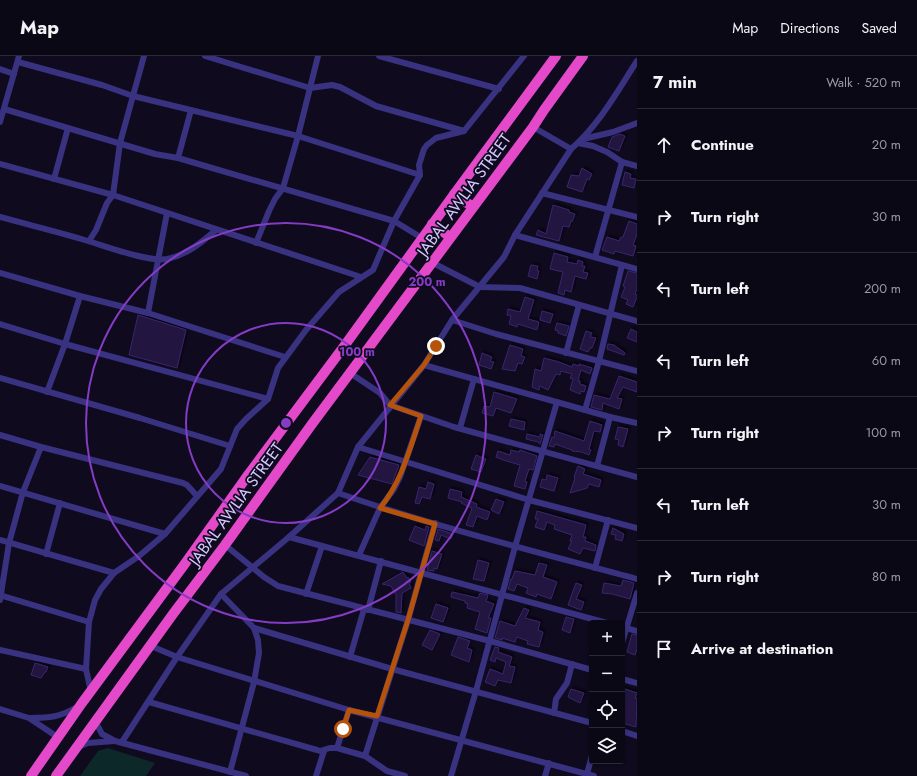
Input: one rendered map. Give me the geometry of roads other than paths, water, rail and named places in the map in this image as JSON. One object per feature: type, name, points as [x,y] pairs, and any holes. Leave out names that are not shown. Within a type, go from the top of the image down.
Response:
[{"type":"highway","name":"JABAL AWLIA STREET","points":[[31,776],[82,703],[248,475],[556,56]]},
{"type":"highway","name":"JABAL AWLIA STREET","points":[[56,776],[177,609],[226,545],[312,424],[433,263],[450,237],[583,56]]},
{"type":"highway","points":[[454,194],[473,207]]},
{"type":"highway","points":[[432,224],[450,237]]},
{"type":"street","points":[[89,241],[96,230],[107,203],[113,195],[120,143],[144,56]]},
{"type":"street","points":[[205,56],[310,88],[332,85],[340,87],[376,106],[464,131]]},
{"type":"street","points":[[256,243],[269,211],[283,188],[318,56]]},
{"type":"street","points":[[379,56],[499,89]]},
{"type":"street","points":[[91,692],[86,669],[89,622],[95,600],[101,589],[114,573],[139,556],[165,534],[221,469],[237,429],[268,399],[278,368],[285,357],[324,308],[339,292],[373,270],[394,221],[420,175],[419,165],[424,149],[427,145],[436,138],[464,131],[524,56]]},
{"type":"street","points":[[0,121],[19,59],[133,96],[298,136],[420,175]]},
{"type":"street","points":[[122,742],[177,657],[221,594],[289,537],[338,493],[358,447],[390,405],[424,365],[452,320],[504,257],[515,235],[571,150],[581,141],[598,120],[637,62]]},
{"type":"street","points":[[0,70],[14,74]]},
{"type":"street","points":[[4,109],[154,154],[178,158],[394,221],[422,238]]},
{"type":"street","points":[[178,158],[191,110]]},
{"type":"street","points":[[581,141],[613,132],[637,123]]},
{"type":"street","points":[[533,126],[571,150]]},
{"type":"street","points":[[54,179],[68,128]]},
{"type":"street","points":[[581,141],[585,144],[600,149],[622,162],[637,166]]},
{"type":"street","points":[[595,258],[622,162]]},
{"type":"street","points":[[0,164],[113,195],[361,277]]},
{"type":"street","points":[[542,193],[637,217]]},
{"type":"street","points":[[148,313],[167,213]]},
{"type":"street","points":[[0,217],[89,241],[108,248],[158,260],[169,259],[183,254],[197,246],[216,230]]},
{"type":"street","points":[[515,235],[637,269]]},
{"type":"street","points":[[433,263],[480,287],[520,288],[637,321]]},
{"type":"street","points":[[585,410],[599,362],[622,265]]},
{"type":"street","points":[[0,273],[80,296],[148,313],[285,357]]},
{"type":"street","points":[[47,392],[65,344],[80,296]]},
{"type":"street","points":[[566,353],[579,305]]},
{"type":"street","points":[[452,320],[496,334],[637,372]]},
{"type":"street","points":[[0,324],[65,344],[268,399]]},
{"type":"street","points":[[424,365],[610,417],[637,421]]},
{"type":"street","points":[[350,373],[380,393],[390,405],[460,428],[637,477]]},
{"type":"street","points":[[0,378],[140,418],[230,446]]},
{"type":"street","points":[[460,428],[474,379]]},
{"type":"street","points":[[451,776],[463,740],[515,547],[557,402]]},
{"type":"street","points":[[359,555],[380,508],[394,489],[406,462],[421,416]]},
{"type":"street","points":[[597,466],[610,417]]},
{"type":"street","points":[[0,435],[41,447],[183,483],[197,496]]},
{"type":"street","points":[[41,447],[23,492],[9,543],[0,597],[89,622]]},
{"type":"street","points":[[358,447],[529,500],[637,528]]},
{"type":"street","points":[[0,486],[165,534]]},
{"type":"street","points":[[338,493],[380,508],[435,524],[637,579]]},
{"type":"street","points":[[46,554],[60,503]]},
{"type":"street","points":[[595,568],[608,520]]},
{"type":"street","points":[[365,756],[408,620],[435,524]]},
{"type":"street","points":[[289,537],[596,620]]},
{"type":"street","points":[[0,540],[114,573]]},
{"type":"street","points":[[226,545],[278,586],[490,641],[589,669]]},
{"type":"street","points":[[306,594],[322,546]]},
{"type":"street","points":[[350,657],[381,561]]},
{"type":"street","points":[[625,625],[637,593]]},
{"type":"street","points":[[221,594],[254,628],[258,640],[259,653],[254,682],[230,772]]},
{"type":"street","points":[[254,628],[392,669],[589,722]]},
{"type":"street","points":[[625,628],[637,631]]},
{"type":"street","points":[[151,646],[177,657],[254,682],[349,710],[377,716],[594,776]]},
{"type":"street","points":[[0,650],[86,669]]},
{"type":"street","points":[[554,712],[556,698],[567,683],[572,664]]},
{"type":"street","points":[[625,679],[637,683]]},
{"type":"street","points":[[149,702],[317,750],[324,751],[330,748],[337,748],[365,756],[383,769],[405,776]]},
{"type":"street","points":[[0,711],[29,718],[46,718],[64,714],[82,703]]},
{"type":"street","points":[[337,748],[349,710]]},
{"type":"street","points":[[29,718],[59,738]]},
{"type":"street","points":[[96,721],[102,734],[115,741]]},
{"type":"street","points":[[625,733],[637,736]]},
{"type":"street","points":[[77,747],[88,743],[115,741],[122,742],[246,776]]},
{"type":"street","points":[[316,776],[324,751]]},
{"type":"street","points":[[545,776],[549,763]]},
{"type":"street","points":[[587,774],[590,764]]},
{"type":"street","points":[[381,776],[383,769]]}]
